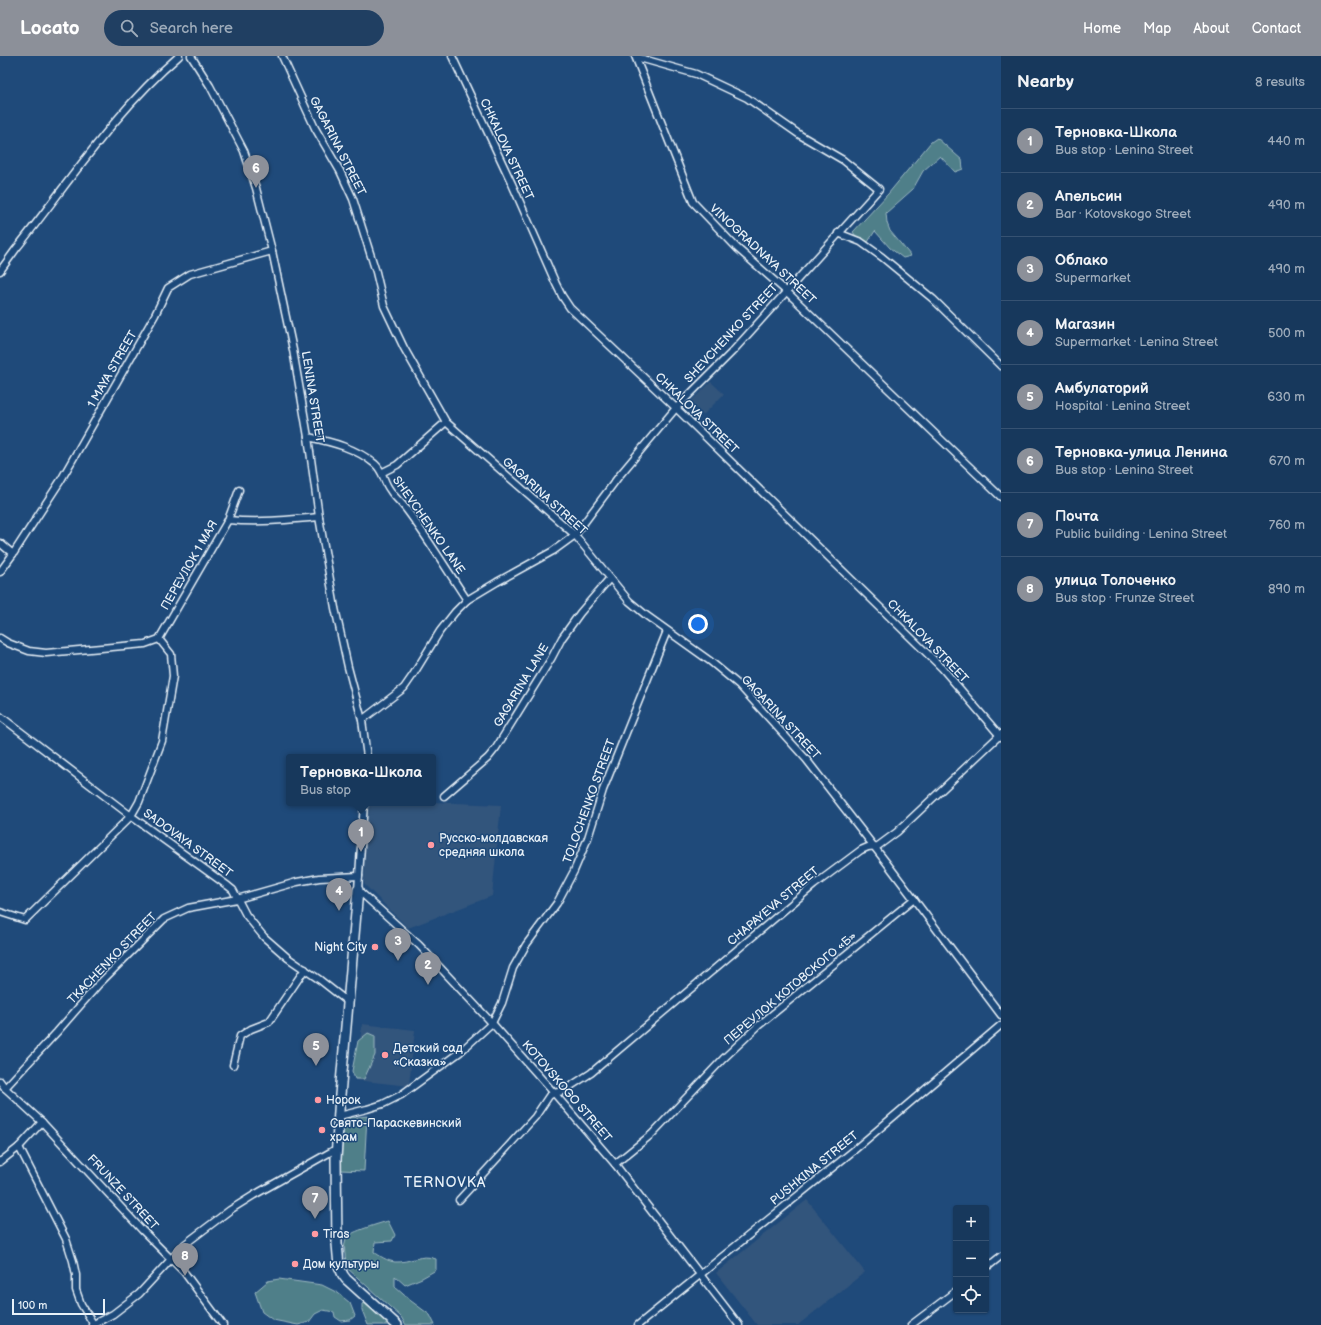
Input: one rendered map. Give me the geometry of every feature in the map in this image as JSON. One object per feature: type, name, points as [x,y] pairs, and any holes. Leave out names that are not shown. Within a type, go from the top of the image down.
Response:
[{"type":"street","points":[[0,271],[119,118],[144,90],[179,56]]},
{"type":"street","name":"LENINA STREET","points":[[191,56],[210,86],[244,151],[256,188],[272,251],[293,350],[335,608],[362,720],[367,754]]},
{"type":"street","name":"GAGARINA STREET","points":[[282,56],[315,128],[340,171],[353,199],[376,272],[384,306],[404,348],[446,422],[575,535],[630,601],[667,631],[710,661],[739,685],[806,759],[861,829],[1001,1015]]},
{"type":"street","name":"CHKALOVA STREET","points":[[452,56],[512,184],[562,296],[570,308],[676,408],[942,668],[1001,735]]},
{"type":"street","points":[[635,57],[647,60],[641,71]]},
{"type":"street","name":"VINOGRADNAYA STREET","points":[[635,57],[693,202],[737,248],[786,291],[1001,497]]},
{"type":"street","name":"SHEVCHENKO STREET","points":[[362,720],[404,688],[440,631],[467,600],[553,551],[575,535],[620,476],[676,408],[732,352],[879,189],[843,160],[800,136],[747,98],[696,74],[647,60]]},
{"type":"street","points":[[838,233],[861,242],[882,257],[933,299],[1001,366]]},
{"type":"street","name":"1 MAYA STREET","points":[[0,572],[61,480],[155,315],[168,288],[190,274],[272,251]]},
{"type":"street","points":[[383,472],[397,465],[446,422]]},
{"type":"street","name":"SHEVCHENKO LANE","points":[[308,437],[344,446],[362,454],[383,472],[389,490],[405,508],[467,600]]},
{"type":"street","points":[[228,520],[239,490]]},
{"type":"street","name":"ПЕРЕУЛОК 1 МАЯ","points":[[159,639],[228,520],[246,522],[319,517]]},
{"type":"street","points":[[0,543],[13,554]]},
{"type":"street","name":"GAGARINA LANE","points":[[444,796],[488,758],[496,748],[543,672],[562,638],[580,613],[610,578]]},
{"type":"street","name":"TOLOCHENKO STREET","points":[[339,1116],[383,1104],[400,1095],[460,1052],[492,1023],[502,1003],[513,968],[526,945],[557,903],[574,871],[588,838],[603,790],[667,631]]},
{"type":"street","points":[[0,638],[8,643],[29,651],[46,653],[145,644],[159,639],[172,654],[173,676],[162,741],[139,802],[131,816],[25,920],[0,912]]},
{"type":"street","name":"SADOVAYA STREET","points":[[0,716],[131,816],[233,890],[246,915],[264,937],[288,958],[348,1002]]},
{"type":"street","name":"CHAPAYEVA STREET","points":[[554,1092],[563,1091],[591,1073],[814,885],[860,850],[882,844],[897,832],[1001,735]]},
{"type":"street","points":[[364,806],[336,1149],[337,1244],[341,1271],[346,1280],[397,1325]]},
{"type":"street","name":"TKACHENKO STREET","points":[[5,1088],[98,985],[164,919],[188,908],[237,899],[297,882],[319,878],[359,876]]},
{"type":"street","name":"KOTOVSKOGO STREET","points":[[358,890],[419,945],[554,1092],[615,1164],[738,1325]]},
{"type":"street","name":"ПЕРЕУЛОК КОТОВСКОГО «Б»","points":[[615,1164],[652,1134],[723,1059],[758,1026],[914,899]]},
{"type":"street","points":[[233,1065],[240,1036],[251,1029],[269,1022],[305,969]]},
{"type":"street","name":"PUSHKINA STREET","points":[[638,1325],[853,1151],[1001,1025]]},
{"type":"street","name":"FRUNZE STREET","points":[[0,1080],[5,1088],[42,1122],[142,1230],[184,1272],[223,1325]]},
{"type":"street","points":[[459,1200],[534,1117],[549,1096],[554,1092]]},
{"type":"street","points":[[0,1162],[19,1147],[42,1122]]},
{"type":"street","points":[[19,1147],[66,1239],[76,1275],[76,1290],[81,1304],[93,1325],[113,1314],[139,1294],[185,1244],[230,1210],[336,1149]]},
{"type":"street","points":[[989,1266],[1001,1256]]},
{"type":"street","points":[[911,1325],[953,1293]]},
{"type":"shaded area","points":[[711,382],[724,394],[703,415],[690,402]]},
{"type":"shaded area","name":"Русско-молдавская средняя школа","points":[[436,802],[501,805],[492,896],[408,928],[364,884],[366,806],[436,806]]},
{"type":"shaded area","name":"Детский сад «Сказка»","points":[[362,1024],[415,1030],[409,1086],[355,1080]]},
{"type":"shaded area","points":[[807,1200],[865,1272],[798,1325],[757,1325],[716,1273]]},
{"type":"green space","points":[[937,138],[962,160],[963,169],[955,172],[940,156],[923,171],[913,189],[886,213],[890,231],[911,256],[903,258],[890,248],[875,231],[868,242],[858,239],[853,232],[888,194],[931,142]]},
{"type":"green space","points":[[368,1033],[375,1036],[375,1055],[364,1079],[355,1079],[352,1071],[358,1041]]},
{"type":"green space","points":[[367,1116],[364,1171],[340,1170],[344,1119]]},
{"type":"green space","points":[[388,1221],[395,1235],[392,1241],[375,1242],[374,1252],[381,1257],[395,1262],[425,1257],[436,1259],[436,1270],[422,1278],[405,1285],[395,1276],[395,1287],[430,1315],[435,1325],[406,1325],[401,1317],[347,1268],[345,1244],[347,1237],[359,1230]]},
{"type":"green space","points":[[279,1279],[322,1285],[338,1293],[350,1303],[355,1316],[350,1320],[341,1321],[335,1317],[334,1312],[323,1310],[315,1314],[309,1322],[298,1325],[273,1320],[262,1312],[255,1292],[268,1281]]},
{"type":"green space","points":[[366,1301],[393,1325],[368,1325],[362,1310],[362,1304]]},
{"type":"place","name":"Терновка-улица Ленина","points":[[256,188]]},
{"type":"place","name":"Русско-молдавская средняя школа","points":[[431,845]]},
{"type":"place","name":"Терновка-Школа","points":[[361,852]]},
{"type":"place","name":"Магазин","points":[[339,911]]},
{"type":"place","name":"Night City","points":[[375,947]]},
{"type":"place","name":"Облако","points":[[398,961]]},
{"type":"place","name":"Апельсин","points":[[428,985]]},
{"type":"place","name":"Детский сад «Сказка»","points":[[385,1055]]},
{"type":"place","name":"Амбулаторий","points":[[316,1066]]},
{"type":"place","name":"Норок","points":[[318,1100]]},
{"type":"place","name":"Свято-Параскевинский храм","points":[[322,1130]]},
{"type":"place","name":"Почта","points":[[315,1219]]},
{"type":"place","name":"Tiras","points":[[315,1234]]},
{"type":"place","name":"Дом культуры","points":[[295,1264]]},
{"type":"place","name":"улица Толоченко","points":[[185,1276]]},
{"type":"district","name":"TERNOVKA","points":[[445,1182]]}]
